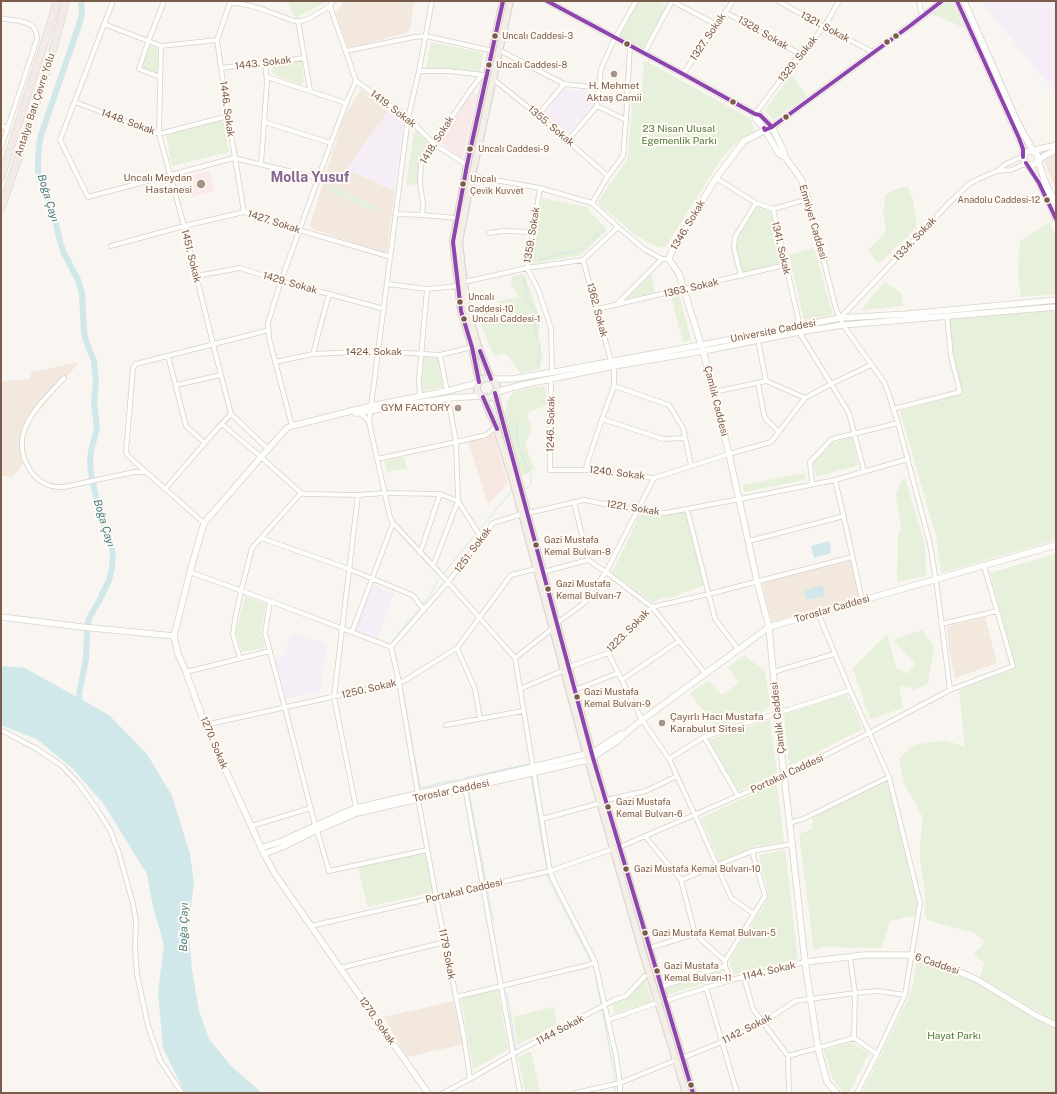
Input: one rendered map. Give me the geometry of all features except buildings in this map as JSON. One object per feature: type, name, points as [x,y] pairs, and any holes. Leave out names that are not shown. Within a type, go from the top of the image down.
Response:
[{"type":"highway","points":[[1,178],[45,41],[56,1]]},
{"type":"highway","name":"Antalya Batı Çevre Yolu","points":[[1,209],[36,107],[63,12],[64,1]]},
{"type":"main road","points":[[504,1],[493,79],[459,242],[467,308],[478,346],[491,379],[497,386],[496,393],[525,513],[536,569],[552,629],[566,669],[603,801],[649,948],[660,987],[662,1001]]},
{"type":"main road","points":[[510,1],[496,50],[485,75],[453,242],[461,311],[472,347],[479,382],[477,388],[496,427],[525,513],[557,623],[566,669],[575,690],[590,756]]},
{"type":"main road","points":[[479,382],[484,378],[491,379]]},
{"type":"main road","points":[[482,396],[488,398],[496,393]]},
{"type":"main road","points":[[617,848],[642,950],[662,1001],[679,1059],[686,1093]]},
{"type":"main road","points":[[679,1059],[693,1093]]},
{"type":"street","points":[[113,1],[60,140],[88,197],[234,158],[318,178]]},
{"type":"street","points":[[160,77],[139,70],[164,1]]},
{"type":"street","points":[[310,90],[298,21],[301,22],[310,18],[330,6],[333,1]]},
{"type":"street","points":[[432,1],[419,71],[408,118],[369,422],[384,493],[393,523],[448,582],[515,658],[550,871],[595,962],[603,1007],[608,1020],[617,1083],[620,1093]]},
{"type":"street","name":"Emniyet Caddesi","points":[[547,1],[616,37],[755,114],[760,115],[772,127],[785,157],[801,179],[808,199],[836,309],[843,325],[886,386],[898,423],[930,544],[950,690]]},
{"type":"street","points":[[568,140],[597,106],[601,69],[616,37],[636,1]]},
{"type":"street","points":[[644,53],[672,1],[717,25]]},
{"type":"street","name":"1327. Sokak","points":[[683,74],[733,1]]},
{"type":"street","name":"1321. Sokak","points":[[778,1],[873,52]]},
{"type":"street","name":"1329. Sokak","points":[[755,114],[800,54],[824,27],[839,1]]},
{"type":"street","points":[[919,1],[922,16]]},
{"type":"street","name":"1346. Sokak","points":[[702,348],[684,290],[670,259],[671,253],[716,178],[744,141],[772,127],[942,1]]},
{"type":"street","points":[[957,1],[1019,138],[1024,159],[1042,188],[1056,219]]},
{"type":"street","points":[[964,1],[1017,121],[1027,140],[1038,155],[1038,161],[1044,178],[1056,205]]},
{"type":"street","name":"1446. Sokak","points":[[244,212],[234,158],[217,40],[230,3],[243,4],[298,21]]},
{"type":"street","points":[[292,426],[269,338],[268,322],[299,230],[346,102],[356,81],[330,6]]},
{"type":"street","name":"1328. Sokak","points":[[725,12],[800,54]]},
{"type":"street","points":[[1,18],[23,21],[32,25],[36,29],[37,33],[37,39],[1,148]]},
{"type":"street","points":[[104,24],[161,46],[217,40]]},
{"type":"street","points":[[346,51],[414,37],[426,36],[496,50],[564,84],[600,88]]},
{"type":"street","name":"1451. Sokak","points":[[161,46],[159,134],[232,414]]},
{"type":"street","points":[[592,203],[608,176],[623,156],[630,46]]},
{"type":"street","name":"1443. Sokak","points":[[221,68],[304,58]]},
{"type":"street","points":[[260,164],[267,82],[265,63]]},
{"type":"street","points":[[419,71],[448,71],[485,75]]},
{"type":"street","name":"1418. Sokak","points":[[422,215],[423,205],[420,182],[420,163],[469,92],[485,75]]},
{"type":"street","points":[[267,77],[346,102]]},
{"type":"street","name":"1355. Sokak","points":[[493,79],[568,140],[608,176]]},
{"type":"street","name":"1419. Sokak","points":[[356,81],[408,118],[434,144],[467,165]]},
{"type":"street","points":[[538,115],[564,84]]},
{"type":"street","name":"1448. Sokak","points":[[75,102],[159,134],[228,116]]},
{"type":"street","points":[[597,106],[626,120]]},
{"type":"street","points":[[755,114],[756,118],[780,154],[785,157]]},
{"type":"street","points":[[756,135],[758,121]]},
{"type":"street","points":[[264,122],[331,143]]},
{"type":"street","points":[[1,125],[7,129]]},
{"type":"street","points":[[1024,156],[1028,151],[1034,151],[1056,145]]},
{"type":"street","points":[[1027,164],[1033,165],[1044,156],[1056,150]]},
{"type":"street","name":"1334. Sokak","points":[[840,318],[968,185],[1024,156]]},
{"type":"street","name":"1334. Sokak","points":[[997,171],[1010,170],[1027,164]]},
{"type":"street","points":[[472,176],[540,188],[592,203],[618,228],[644,249],[662,259],[670,259]]},
{"type":"street","name":"1341. Sokak","points":[[716,178],[756,203],[772,209],[799,329],[849,413],[864,471]]},
{"type":"street","name":"1359. Sokak","points":[[540,188],[527,268],[538,289],[551,328],[552,372]]},
{"type":"street","points":[[772,209],[808,199]]},
{"type":"street","points":[[741,276],[734,248],[735,237],[756,203]]},
{"type":"street","name":"1427. Sokak","points":[[111,246],[184,226],[244,212],[391,257]]},
{"type":"street","points":[[395,214],[458,218]]},
{"type":"street","points":[[464,282],[527,268],[583,260],[618,228]]},
{"type":"street","points":[[489,233],[503,231],[533,232]]},
{"type":"street","points":[[616,305],[662,259]]},
{"type":"street","name":"1362. Sokak","points":[[583,260],[612,364],[614,386],[585,470]]},
{"type":"street","name":"1363. Sokak","points":[[597,309],[684,290],[785,265]]},
{"type":"street","name":"1429. Sokak","points":[[196,276],[240,268],[281,281],[384,309]]},
{"type":"street","points":[[387,284],[427,289],[458,286]]},
{"type":"street","points":[[420,397],[419,380],[427,289]]},
{"type":"street","points":[[313,354],[329,294]]},
{"type":"street","name":"Universite Caddesi","points":[[702,348],[758,340],[840,318],[908,314],[1056,300]]},
{"type":"street","name":"Universite Caddesi","points":[[491,379],[512,379],[612,364],[799,329],[1056,307]]},
{"type":"street","points":[[893,409],[960,392],[951,356],[947,316]]},
{"type":"street","points":[[204,523],[128,456],[126,452],[133,368],[136,364],[269,330]]},
{"type":"street","points":[[758,340],[766,381]]},
{"type":"street","name":"1424. Sokak","points":[[275,362],[313,354],[378,351],[440,355],[472,347]]},
{"type":"street","name":"Çamlık Caddesi","points":[[702,348],[740,499],[769,626],[789,823],[818,1048],[827,1082],[837,1093]]},
{"type":"street","points":[[440,355],[447,391]]},
{"type":"street","points":[[168,356],[186,426],[205,443]]},
{"type":"street","name":"Universite Caddesi","points":[[496,393],[522,385],[612,364]]},
{"type":"street","points":[[714,392],[766,381],[805,398],[871,365]]},
{"type":"street","points":[[176,385],[221,375]]},
{"type":"street","points":[[64,378],[27,422],[22,439],[22,448],[28,466],[33,475],[47,485],[56,488],[134,472],[147,472]]},
{"type":"street","name":"1246. Sokak","points":[[550,470],[551,379]]},
{"type":"street","name":"1270. Sokak","points":[[340,414],[359,413],[479,382]]},
{"type":"street","points":[[758,383],[764,415],[779,432]]},
{"type":"street","points":[[614,386],[669,405],[683,428],[691,466]]},
{"type":"street","name":"1270. Sokak","points":[[428,1093],[275,874],[251,826],[205,725],[178,654],[174,636],[204,523],[287,428],[340,414],[448,398],[482,396]]},
{"type":"street","points":[[433,566],[458,501],[456,442],[448,398]]},
{"type":"street","name":"1240. Sokak","points":[[550,470],[585,470],[654,478],[771,442],[805,398]]},
{"type":"street","points":[[359,413],[369,422]]},
{"type":"street","points":[[166,488],[232,414],[268,449]]},
{"type":"street","points":[[602,419],[663,439],[685,438]]},
{"type":"street","points":[[812,484],[810,462],[832,439],[898,423]]},
{"type":"street","points":[[222,424],[301,493],[358,495],[384,493],[440,494],[458,501],[482,539]]},
{"type":"street","points":[[377,459],[486,435],[496,427]]},
{"type":"street","name":"1221. Sokak","points":[[525,513],[584,500],[637,510],[665,513],[835,480],[908,459]]},
{"type":"street","points":[[557,623],[583,604],[606,572],[654,478]]},
{"type":"street","points":[[835,480],[862,600]]},
{"type":"street","points":[[240,658],[233,635],[241,590],[252,548],[301,493]]},
{"type":"street","points":[[420,553],[440,494]]},
{"type":"street","points":[[357,810],[334,697],[358,495]]},
{"type":"street","points":[[574,502],[588,560],[652,607],[706,673]]},
{"type":"street","points":[[687,509],[715,619],[738,649]]},
{"type":"street","name":"1251. Sokak","points":[[448,582],[493,523],[525,513]]},
{"type":"street","points":[[749,541],[844,516]]},
{"type":"street","points":[[352,632],[393,523]]},
{"type":"street","points":[[261,538],[350,569],[412,595],[424,610]]},
{"type":"street","name":"Toroslar Caddesi","points":[[418,796],[465,788],[590,756],[616,742],[634,726],[769,626],[1056,545]]},
{"type":"street","name":"1223. Sokak","points":[[520,689],[608,653],[652,607],[709,594],[852,557]]},
{"type":"street","points":[[543,572],[588,560]]},
{"type":"street","points":[[941,624],[997,611],[984,566]]},
{"type":"street","name":"1250. Sokak","points":[[205,725],[404,680],[457,648],[510,576],[536,569]]},
{"type":"street","points":[[190,572],[391,647],[448,582]]},
{"type":"street","points":[[270,601],[265,632],[316,828],[329,871],[428,850]]},
{"type":"street","name":"Portakal Caddesi","points":[[311,926],[544,873],[617,848],[784,776],[869,734],[950,690],[1013,666],[997,611]]},
{"type":"street","points":[[818,612],[834,654],[889,777],[920,903],[905,995],[857,1093]]},
{"type":"street","points":[[1,617],[174,636]]},
{"type":"street","points":[[515,658],[552,629]]},
{"type":"street","points":[[622,679],[679,641]]},
{"type":"street","name":"1179 Sokak","points":[[391,647],[470,1079]]},
{"type":"street","points":[[457,648],[475,689],[480,719]]},
{"type":"street","points":[[186,672],[270,651]]},
{"type":"street","points":[[608,653],[642,720],[669,758],[731,898],[754,914]]},
{"type":"street","points":[[773,672],[834,654]]},
{"type":"street","points":[[575,690],[618,673]]},
{"type":"street","points":[[669,758],[704,737],[850,690]]},
{"type":"street","points":[[446,725],[524,711]]},
{"type":"street","points":[[1,730],[37,749],[62,766],[78,783],[110,830],[119,853],[133,904],[136,921],[135,948],[137,974],[148,1026],[160,1060],[182,1093]]},
{"type":"street","points":[[704,737],[738,796]]},
{"type":"street","name":"Toroslar Caddesi","points":[[263,851],[282,841],[357,810],[533,770]]},
{"type":"street","points":[[542,819],[603,801],[646,791],[677,776]]},
{"type":"street","points":[[789,823],[803,819],[889,777]]},
{"type":"street","points":[[465,788],[520,1093]]},
{"type":"street","points":[[251,826],[311,808]]},
{"type":"street","points":[[645,836],[680,880],[695,934],[725,961],[731,980]]},
{"type":"street","points":[[680,880],[752,851],[792,844]]},
{"type":"street","points":[[725,961],[765,896],[752,851]]},
{"type":"street","points":[[649,948],[695,934]]},
{"type":"street","points":[[340,968],[445,942]]},
{"type":"street","name":"6 Caddesi","points":[[806,962],[865,955],[912,955],[976,979],[1037,1016],[1056,1025]]},
{"type":"street","points":[[850,957],[855,993],[854,1038]]},
{"type":"street","points":[[456,997],[595,962]]},
{"type":"street","name":"1144. Sokak","points":[[608,1020],[706,987],[806,962]]},
{"type":"street","points":[[660,987],[726,966]]},
{"type":"street","name":"1144 Sokak","points":[[470,1079],[513,1054],[614,1000],[626,996],[645,976]]},
{"type":"street","points":[[744,977],[754,1009],[788,1056],[789,1093]]},
{"type":"street","points":[[706,987],[738,1093]]},
{"type":"street","name":"1142. Sokak","points":[[574,1093],[617,1083],[722,1042],[764,1022],[795,1001],[878,991],[905,995]]},
{"type":"street","points":[[854,1038],[877,1054]]},
{"type":"street","points":[[788,1056],[854,1038]]},
{"type":"street","points":[[443,1093],[470,1079]]},
{"type":"shaded area","points":[[344,1],[414,1],[410,30],[406,33],[358,46],[347,47],[336,12]]},
{"type":"shaded area","points":[[980,1],[1056,1],[1056,94],[997,21]]},
{"type":"shaded area","points":[[361,89],[389,110],[348,167],[348,170],[395,191],[387,252],[385,253],[311,228],[310,225],[343,119]]},
{"type":"shaded area","points":[[564,89],[596,91],[595,105],[568,133],[543,113]]},
{"type":"shaded area","points":[[471,92],[478,94],[462,158],[439,141]]},
{"type":"shaded area","points":[[389,110],[404,121],[395,191],[348,170],[348,167]]},
{"type":"shaded area","points":[[1056,154],[1056,191],[1044,161]]},
{"type":"shaded area","name":"Uncalı Meydan Hastanesi","points":[[209,171],[215,190],[192,197],[187,177]]},
{"type":"shaded area","points":[[79,362],[31,421],[25,435],[27,457],[12,478],[1,475],[1,381],[29,379],[32,372]]},
{"type":"shaded area","points":[[493,434],[508,483],[488,505],[468,440]]},
{"type":"shaded area","points":[[851,560],[860,597],[772,622],[762,583]]},
{"type":"shaded area","points":[[372,584],[394,593],[377,640],[355,631]]},
{"type":"shaded area","points":[[985,617],[997,663],[955,678],[949,652],[948,626]]},
{"type":"shaded area","points":[[293,633],[327,644],[320,692],[286,699],[275,658],[283,656]]},
{"type":"shaded area","points":[[454,1001],[464,1044],[407,1057],[384,1017]]},
{"type":"green space","points":[[287,1],[328,1],[295,18]]},
{"type":"green space","points":[[638,1],[658,1],[667,6],[642,50],[619,37]]},
{"type":"green space","points":[[950,1],[953,4],[965,28],[932,14]]},
{"type":"green space","points":[[431,42],[483,53],[480,72],[448,68],[426,68]]},
{"type":"green space","points":[[148,45],[158,48],[157,75],[142,68]]},
{"type":"green space","name":"23 Nisan Ulusal Egemenlik Parkı","points":[[644,60],[751,119],[754,129],[753,132],[745,136],[723,156],[666,246],[660,248],[634,234],[598,203],[627,160],[632,98],[634,99],[636,94],[642,92]]},
{"type":"green space","points":[[300,62],[302,64],[304,82],[301,85],[273,74],[272,65],[274,63]]},
{"type":"green space","points":[[791,75],[807,96],[773,120],[765,110]]},
{"type":"green space","points":[[223,120],[229,152],[172,166],[166,135]]},
{"type":"green space","points":[[419,131],[431,143],[420,162],[419,184],[406,185],[414,133]]},
{"type":"green space","points":[[327,184],[376,206],[375,212],[325,189]]},
{"type":"green space","points":[[907,186],[914,206],[916,228],[880,262],[877,262],[868,250],[886,230],[883,210],[885,195]]},
{"type":"green space","points":[[542,198],[586,207],[607,230],[581,255],[532,264]]},
{"type":"green space","points":[[757,206],[771,210],[783,264],[742,273],[736,247],[738,238]]},
{"type":"green space","points":[[1049,222],[1056,235],[1056,294],[1021,297],[1018,272],[1020,241]]},
{"type":"green space","points":[[814,248],[833,315],[804,320],[789,255]]},
{"type":"green space","points":[[651,273],[655,294],[628,300],[627,296]]},
{"type":"green space","points":[[524,274],[540,318],[538,344],[543,356],[540,369],[521,373],[505,353],[494,356],[480,323],[482,310],[496,309],[499,301],[519,297],[511,283],[512,276]]},
{"type":"green space","points":[[885,282],[901,293],[903,306],[861,310]]},
{"type":"green space","points":[[679,294],[691,340],[683,342],[671,296]]},
{"type":"green space","points":[[1056,307],[1056,540],[941,573],[936,536],[900,411],[961,394],[951,356],[947,316]]},
{"type":"green space","points":[[424,357],[438,358],[443,387],[423,391]]},
{"type":"green space","points":[[545,386],[547,405],[527,413],[531,429],[525,444],[534,469],[527,474],[521,474],[507,422],[507,403],[515,392]]},
{"type":"green space","points":[[852,437],[858,465],[816,477],[813,463],[832,443]]},
{"type":"green space","points":[[404,457],[407,468],[387,472],[384,461]]},
{"type":"green space","points":[[805,473],[806,480],[744,492],[743,485]]},
{"type":"green space","points":[[905,478],[925,545],[926,576],[897,582],[898,535],[901,527],[896,496],[901,480]]},
{"type":"green space","points":[[685,511],[704,585],[667,599],[662,597],[654,603],[611,572],[621,555],[640,514],[654,516]]},
{"type":"green space","points":[[1056,554],[1056,1022],[980,977],[984,963],[974,954],[985,941],[974,933],[927,920],[925,912],[925,891],[920,860],[923,818],[904,783],[899,759],[914,745],[945,740],[965,747],[959,690],[1016,668],[990,573]]},
{"type":"green space","points":[[245,596],[266,604],[261,634],[265,648],[242,652],[236,632]]},
{"type":"green space","points":[[922,630],[934,646],[928,683],[913,691],[912,688],[899,686],[903,708],[870,719],[853,668],[887,634],[896,667],[907,674],[916,664],[893,640]]},
{"type":"green space","points":[[744,655],[765,671],[770,705],[761,714],[716,728],[690,693],[708,681],[722,695],[739,683],[728,667]]},
{"type":"green space","points":[[847,694],[863,729],[789,766],[784,715]]},
{"type":"green space","points":[[770,720],[777,774],[737,792],[709,740]]},
{"type":"green space","points":[[887,781],[917,903],[915,915],[890,921],[882,948],[821,947],[814,951],[799,834],[812,829],[813,817]]},
{"type":"green space","points":[[777,783],[784,842],[757,846],[719,861],[701,818]]},
{"type":"green space","points":[[785,850],[798,959],[733,975],[730,960],[767,900],[768,894],[759,855]]},
{"type":"green space","points":[[425,852],[433,892],[368,907],[358,867]]},
{"type":"green space","name":"Hayat Parkı","points":[[917,961],[976,982],[1037,1020],[1056,1029],[1056,1093],[862,1093],[911,993]]},
{"type":"green space","points":[[721,970],[724,977],[666,995],[664,988]]},
{"type":"green space","points":[[645,978],[652,1002],[614,1014],[612,1003],[627,998]]},
{"type":"green space","points":[[498,990],[508,1049],[473,1070],[461,998]]},
{"type":"green space","points":[[554,1007],[557,1024],[518,1045],[513,1017]]},
{"type":"green space","points":[[852,1043],[869,1053],[849,1093],[844,1093],[833,1080],[824,1050]]},
{"type":"green space","points":[[531,1051],[540,1093],[525,1093],[518,1057]]},
{"type":"water","points":[[830,541],[831,553],[814,558],[811,546]]},
{"type":"water","points":[[822,585],[825,596],[807,600],[804,591]]},
{"type":"water","points":[[1,666],[25,668],[109,715],[147,754],[172,796],[190,854],[194,883],[188,926],[192,970],[199,1011],[209,1039],[231,1066],[262,1093],[185,1093],[163,1048],[158,992],[164,945],[153,907],[147,874],[103,803],[73,769],[38,740],[1,725]]},
{"type":"waterway","name":"Boğa Çayı","points":[[80,705],[79,694],[86,659],[88,622],[109,580],[113,555],[110,540],[100,516],[91,473],[91,451],[97,428],[94,401],[96,384],[94,361],[86,341],[84,331],[82,293],[78,280],[60,242],[54,214],[41,183],[38,171],[38,158],[41,135],[79,25],[82,13],[81,1]]},
{"type":"waterway","points":[[539,261],[555,255],[580,250],[603,230]]},
{"type":"waterway","points":[[524,278],[527,298],[536,313],[535,330],[540,344],[538,366]]},
{"type":"waterway","points":[[517,420],[517,439],[522,456],[531,474],[531,484],[526,489]]},
{"type":"waterway","points":[[480,529],[510,493]]},
{"type":"waterway","points":[[444,573],[473,537]]},
{"type":"waterway","points":[[423,604],[429,597],[438,580]]},
{"type":"waterway","points":[[393,640],[418,610]]},
{"type":"waterway","points":[[395,653],[400,678]]},
{"type":"waterway","points":[[403,691],[420,788],[459,779]]},
{"type":"waterway","points":[[465,778],[528,764],[529,766]]},
{"type":"waterway","points":[[531,776],[547,870]]},
{"type":"waterway","points":[[469,792],[486,882]]},
{"type":"waterway","points":[[547,874],[591,962]]},
{"type":"waterway","points":[[487,888],[493,919]]},
{"type":"waterway","points":[[593,965],[601,1005]]},
{"type":"waterway","points":[[507,993],[516,1049]]},
{"type":"waterway","points":[[602,1008],[615,1083]]},
{"type":"waterway","points":[[615,1086],[615,1093]]},
{"type":"transit line","points":[[479,382],[472,347],[461,311],[453,242],[467,165],[503,1]]},
{"type":"transit line","points":[[547,1],[755,114],[760,115],[772,127]]},
{"type":"transit line","points":[[764,128],[765,130],[772,127],[942,1]]},
{"type":"transit line","points":[[957,1],[1019,138],[1023,149],[1023,157]]},
{"type":"transit line","points":[[1026,163],[1039,183],[1056,219]]},
{"type":"transit line","points":[[480,351],[491,379]]},
{"type":"transit line","points":[[495,393],[593,758],[693,1093]]},
{"type":"transit line","points":[[483,397],[497,429]]},
{"type":"place","name":"Uncalı Caddesi-3","points":[[495,36]]},
{"type":"place","name":"Uncalı Caddesi-8","points":[[489,65]]},
{"type":"place","name":"H. Mehmet Aktaş Camii","points":[[614,74]]},
{"type":"place","name":"Uncalı Caddesi-9","points":[[470,149]]},
{"type":"place","name":"Uncalı Meydan Hastanesi","points":[[201,184]]},
{"type":"place","name":"Uncalı Çevik Kuvvet","points":[[463,184]]},
{"type":"place","name":"Anadolu Caddesi-12","points":[[1047,200]]},
{"type":"place","name":"Uncalı Caddesi-10","points":[[460,302]]},
{"type":"place","name":"Uncalı Caddesi-1","points":[[464,319]]},
{"type":"place","name":"GYM FACTORY","points":[[458,408]]},
{"type":"place","name":"Gazi Mustafa Kemal Bulvarı-8","points":[[536,545]]},
{"type":"place","name":"Gazi Mustafa Kemal Bulvarı-7","points":[[548,589]]},
{"type":"place","name":"Gazi Mustafa Kemal Bulvarı-9","points":[[577,697]]},
{"type":"place","name":"Çayırlı Hacı Mustafa Karabulut Sitesi","points":[[662,723]]},
{"type":"place","name":"Gazi Mustafa Kemal Bulvarı-6","points":[[608,807]]},
{"type":"place","name":"Gazi Mustafa Kemal Bulvarı-10","points":[[626,869]]},
{"type":"place","name":"Gazi Mustafa Kemal Bulvarı-5","points":[[645,933]]},
{"type":"place","name":"Gazi Mustafa Kemal Bulvarı-11","points":[[657,971]]},
{"type":"district","name":"Molla Yusuf","points":[[310,178]]}]
